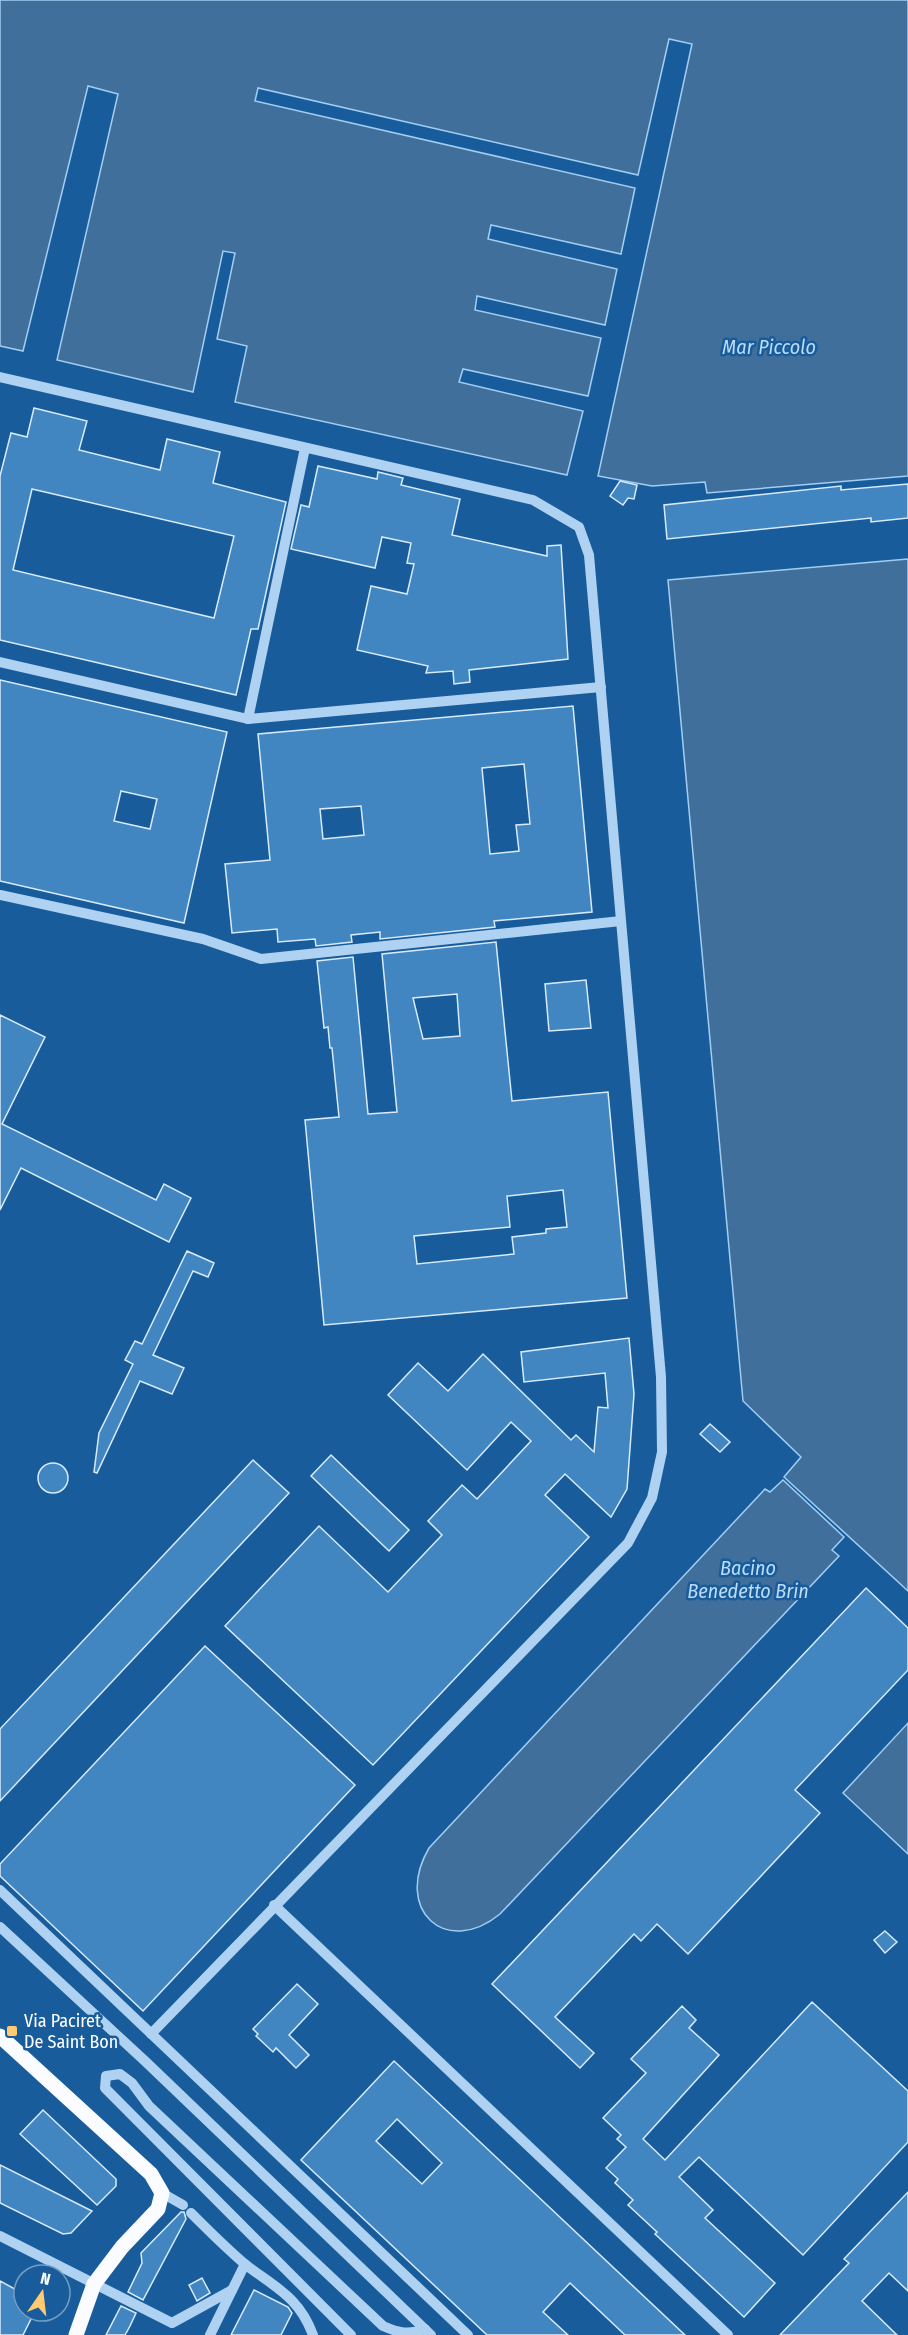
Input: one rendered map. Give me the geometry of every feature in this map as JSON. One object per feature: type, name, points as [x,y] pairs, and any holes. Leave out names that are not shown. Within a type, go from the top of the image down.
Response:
[{"type":"main road","points":[[0,2036],[151,2174],[162,2193],[158,2209],[122,2247],[94,2284],[77,2333]]},
{"type":"street","points":[[0,377],[533,500],[579,527],[589,555],[661,1377],[662,1452],[652,1498],[628,1544],[274,1905],[151,2034]]},
{"type":"street","points":[[248,719],[306,448]]},
{"type":"street","points":[[0,662],[248,719],[601,687]]},
{"type":"street","points":[[0,894],[203,939],[261,959],[621,921]]},
{"type":"street","points":[[0,1890],[468,2335]]},
{"type":"street","points":[[274,1905],[728,2335]]},
{"type":"street","points":[[0,1927],[146,2062],[428,2332]]},
{"type":"street","points":[[351,2335],[105,2088],[106,2076],[120,2074],[132,2084],[149,2106],[383,2326],[402,2335],[428,2332]]},
{"type":"street","points":[[162,2193],[183,2205]]},
{"type":"street","points":[[191,2213],[245,2264],[283,2290],[306,2316],[313,2335]]},
{"type":"street","points":[[0,2236],[172,2323],[232,2290]]},
{"type":"street","points":[[210,2335],[245,2264]]},
{"type":"water","name":"Mar Piccolo","points":[[0,0],[908,0],[908,476],[707,493],[705,482],[652,486],[598,476],[692,44],[669,39],[638,175],[258,88],[255,101],[635,188],[621,254],[491,225],[488,239],[617,269],[605,325],[477,296],[475,310],[601,338],[588,396],[463,369],[459,382],[583,411],[567,475],[235,402],[247,346],[217,339],[235,253],[223,251],[193,392],[57,360],[118,94],[88,86],[23,351],[0,346]]},
{"type":"water","points":[[908,559],[908,1591],[784,1477],[801,1457],[743,1401],[668,580]]},
{"type":"water","name":"Bacino Benedetto Brin","points":[[783,1480],[844,1537],[832,1550],[839,1556],[500,1914],[480,1926],[461,1931],[444,1929],[431,1921],[421,1908],[417,1891],[420,1870],[429,1848],[765,1489],[770,1492]]},
{"type":"water","points":[[908,1723],[908,1854],[843,1793]]},
{"type":"building","points":[[34,408],[87,421],[79,450],[160,470],[167,439],[220,452],[213,483],[286,502],[258,629],[251,629],[236,695],[0,640],[0,476],[11,433],[27,437]],"holes":[[[32,489],[234,536],[214,618],[13,570]]]},
{"type":"building","points":[[318,466],[377,479],[378,472],[403,478],[401,485],[460,499],[452,535],[547,556],[547,546],[561,545],[568,659],[469,670],[470,682],[454,684],[453,671],[426,673],[428,666],[357,650],[371,586],[407,594],[414,564],[407,563],[411,543],[382,537],[375,568],[291,549],[301,505],[309,507]]},
{"type":"building","points":[[620,481],[637,485],[634,499],[628,498],[623,505],[610,496]]},
{"type":"building","points":[[908,484],[908,518],[871,522],[871,518],[667,539],[664,505],[841,486],[841,490]]},
{"type":"building","points":[[0,680],[227,732],[184,923],[0,881]],"holes":[[[121,791],[157,799],[150,829],[114,821]]]},
{"type":"building","points":[[573,706],[592,912],[494,921],[495,927],[380,939],[380,932],[351,935],[352,942],[316,946],[315,939],[278,942],[277,929],[232,933],[225,864],[270,860],[258,734]],"holes":[[[524,764],[530,824],[516,825],[519,851],[490,854],[482,768]],[[361,806],[364,835],[323,839],[320,809]]]},
{"type":"building","points":[[496,942],[512,1101],[608,1092],[627,1298],[324,1325],[305,1120],[339,1117],[332,1048],[330,1048],[328,1027],[324,1028],[317,961],[353,957],[368,1114],[397,1112],[382,954]],"holes":[[[457,994],[460,1036],[423,1039],[413,998]],[[563,1190],[567,1227],[546,1229],[546,1233],[512,1237],[514,1254],[417,1264],[414,1236],[510,1227],[507,1196]]]},
{"type":"building","points":[[586,980],[591,1028],[549,1031],[545,984]]},
{"type":"building","points":[[0,1015],[45,1037],[2,1124],[156,1200],[164,1184],[191,1198],[169,1242],[21,1168],[0,1210]]},
{"type":"building","points":[[187,1251],[214,1263],[208,1277],[193,1271],[153,1355],[184,1368],[172,1394],[140,1381],[97,1473],[94,1472],[99,1433],[133,1364],[125,1360],[135,1341],[142,1344]]},
{"type":"building","points":[[629,1338],[634,1394],[627,1489],[611,1517],[565,1474],[545,1495],[589,1537],[373,1765],[225,1626],[319,1526],[388,1592],[442,1535],[428,1521],[462,1485],[477,1499],[531,1441],[511,1422],[467,1470],[388,1395],[418,1363],[448,1391],[483,1354],[571,1440],[576,1435],[594,1452],[598,1407],[608,1408],[605,1373],[524,1382],[521,1352]]},
{"type":"building","points":[[710,1424],[730,1442],[720,1452],[700,1434]]},
{"type":"building","points":[[331,1455],[409,1530],[389,1551],[311,1476]]},
{"type":"building","points":[[253,1460],[289,1493],[0,1801],[0,1729]]},
{"type":"building","points":[[53,1463],[64,1467],[68,1478],[64,1489],[53,1493],[42,1489],[38,1478],[42,1467]]},
{"type":"building","points":[[866,1588],[908,1628],[908,1670],[795,1790],[820,1813],[688,1954],[657,1924],[641,1941],[634,1934],[555,2017],[594,2053],[580,2068],[492,1984]]},
{"type":"building","points":[[205,1646],[355,1785],[143,2011],[0,1876],[0,1864]]},
{"type":"building","points":[[885,1931],[897,1942],[885,1953],[874,1940]]},
{"type":"building","points":[[297,1984],[318,2004],[289,2035],[309,2055],[296,2068],[276,2048],[273,2052],[256,2036],[258,2034],[253,2029]]},
{"type":"building","points":[[812,2002],[908,2091],[908,2142],[803,2255],[699,2157],[679,2177],[713,2210],[705,2218],[775,2283],[744,2317],[655,2234],[657,2232],[628,2205],[633,2200],[615,2183],[618,2179],[606,2168],[626,2147],[617,2139],[621,2135],[603,2118],[646,2073],[631,2059],[682,2006],[696,2020],[689,2028],[719,2055],[643,2139],[665,2160]]},
{"type":"building","points":[[394,2061],[685,2335],[625,2335],[570,2283],[543,2312],[568,2335],[487,2335],[301,2160]],"holes":[[[397,2119],[442,2163],[422,2184],[376,2141]]]},
{"type":"building","points":[[43,2110],[116,2179],[116,2186],[97,2205],[20,2134]]},
{"type":"building","points":[[0,2165],[92,2211],[71,2233],[63,2234],[0,2203]]},
{"type":"building","points":[[908,2192],[908,2291],[889,2273],[862,2301],[897,2335],[780,2335],[849,2263],[844,2259]]},
{"type":"building","points":[[181,2212],[184,2212],[186,2219],[143,2300],[128,2292],[142,2263],[141,2253]]},
{"type":"building","points":[[202,2278],[210,2293],[197,2301],[189,2285]]},
{"type":"building","points":[[0,2281],[12,2288],[12,2323],[29,2323],[23,2335],[0,2335]]},
{"type":"building","points":[[254,2290],[288,2307],[292,2313],[281,2335],[231,2335]]},
{"type":"building","points":[[121,2306],[136,2313],[130,2326],[125,2335],[106,2335]]},
{"type":"place","name":"Via Paciret De Saint Bon","points":[[12,2031]]}]
